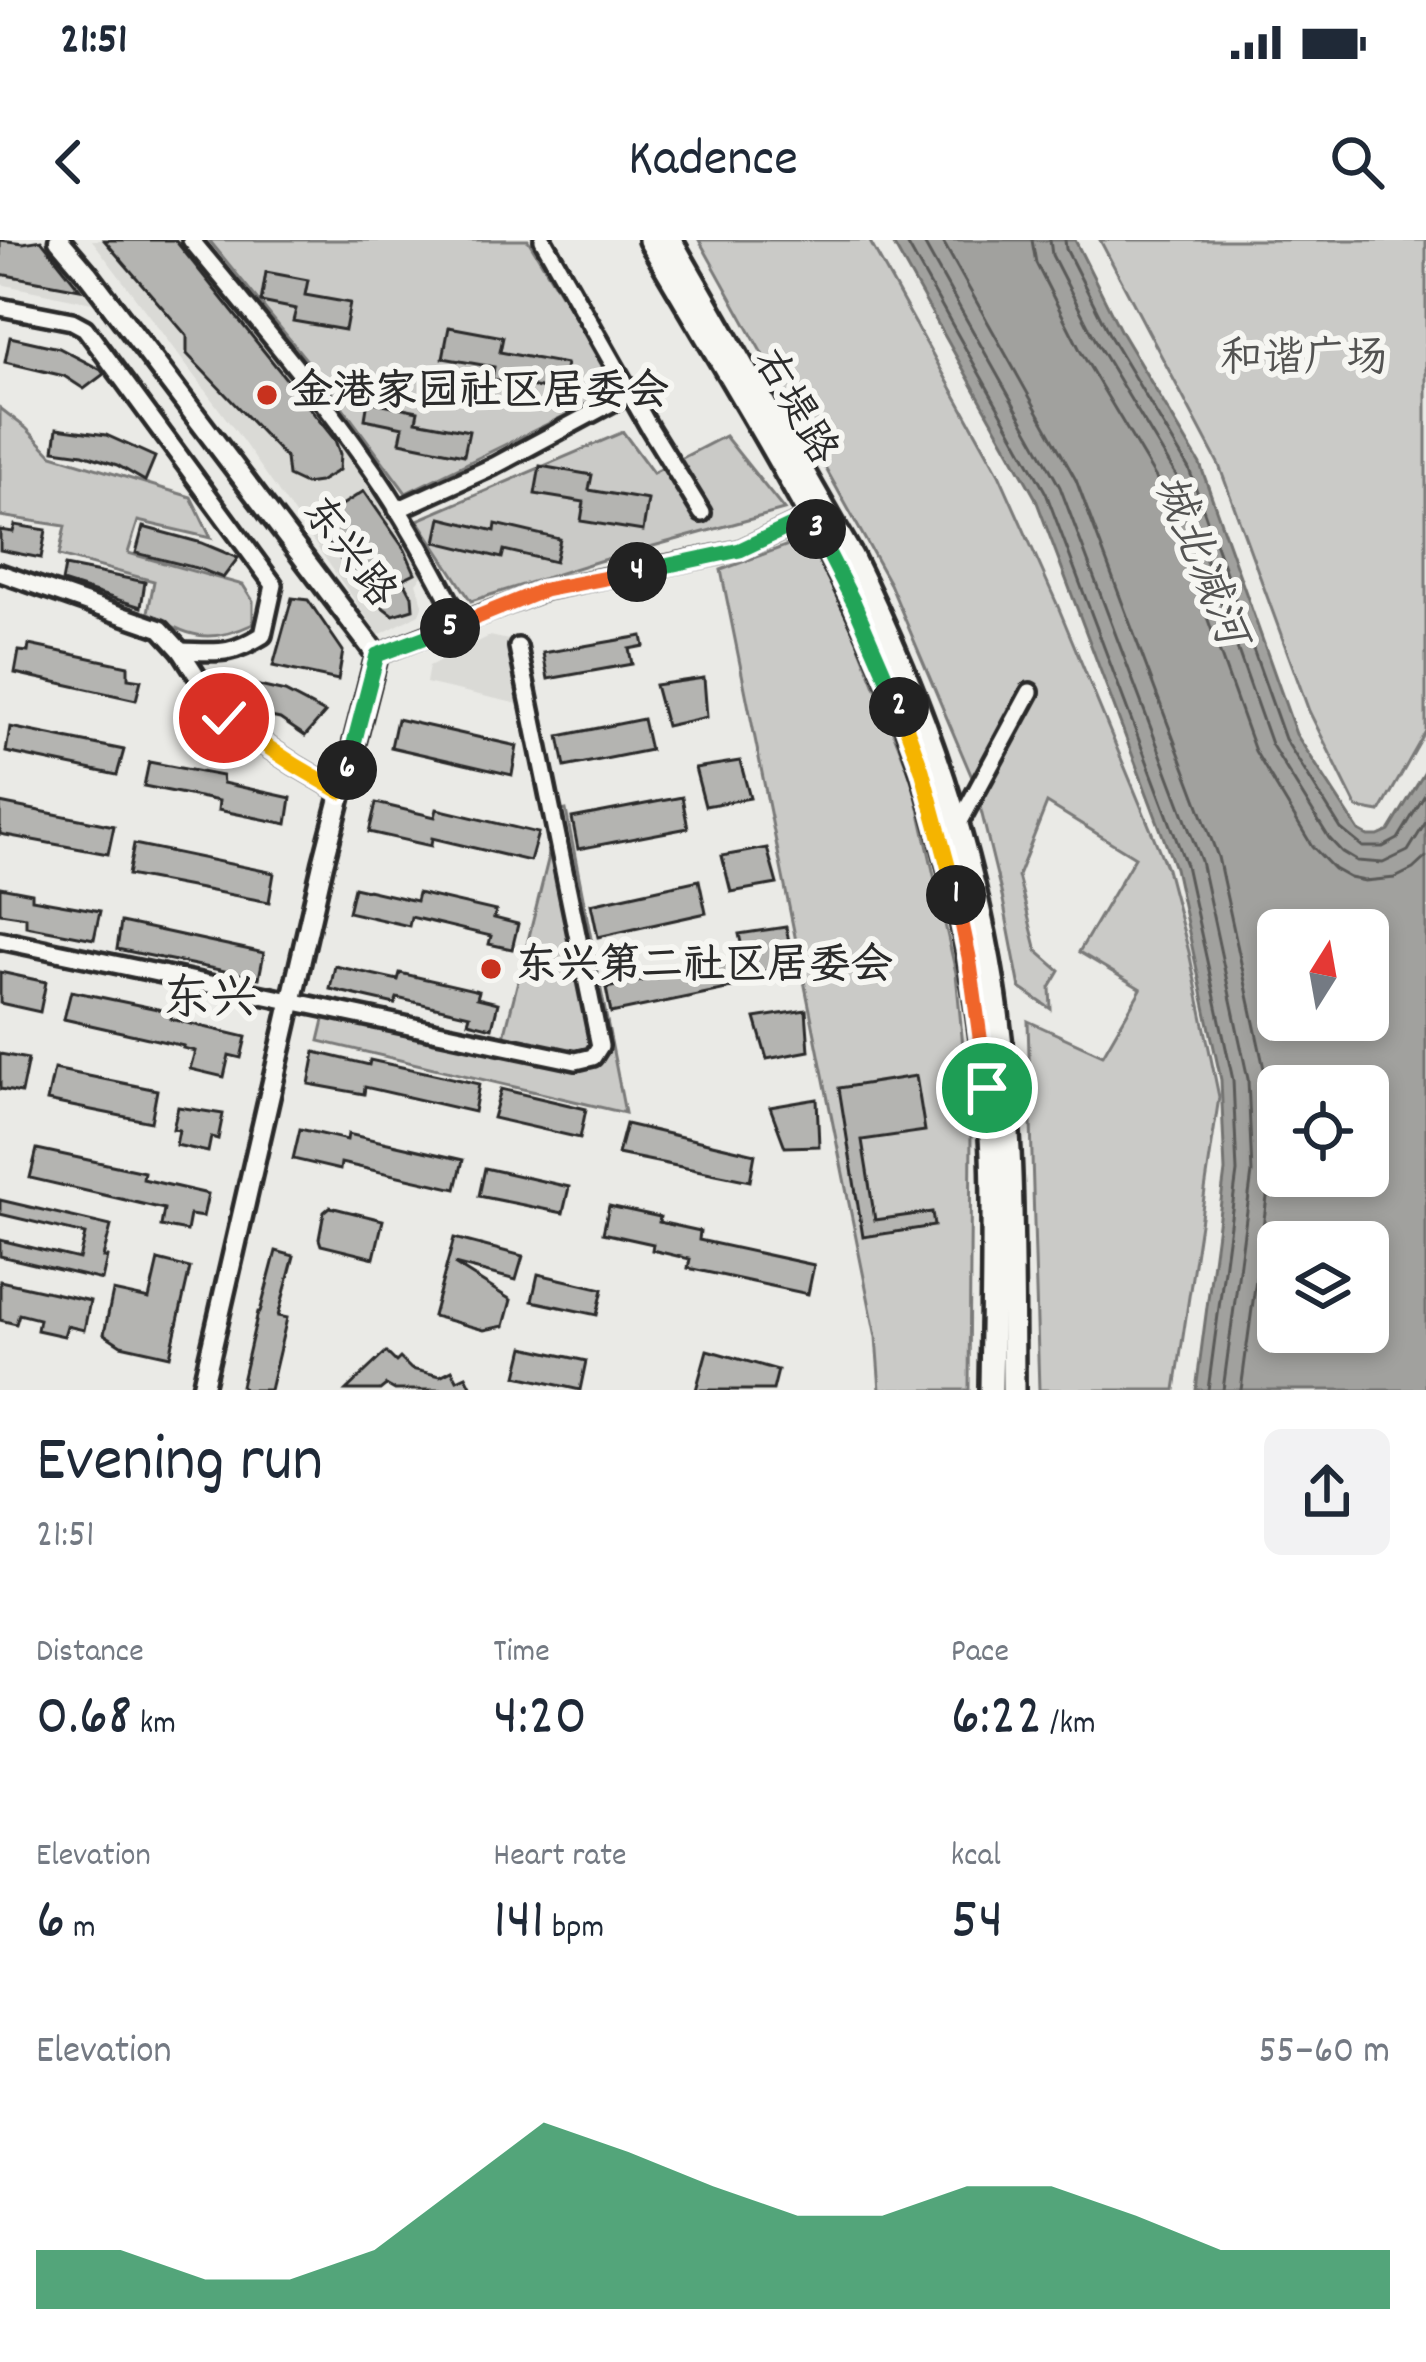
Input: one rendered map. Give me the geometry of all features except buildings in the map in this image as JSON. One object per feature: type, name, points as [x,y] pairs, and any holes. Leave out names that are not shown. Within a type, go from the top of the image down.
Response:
[{"type":"main road","name":"右堤路","points":[[650,240],[810,517],[854,603],[922,770],[969,957],[987,1088],[992,1156],[991,1390]]},
{"type":"main road","name":"右堤路","points":[[670,240],[861,576],[916,707],[957,827],[989,963],[1004,1087],[1010,1168],[1012,1390]]},
{"type":"street","name":"东兴路","points":[[59,240],[377,655],[202,1390]]},
{"type":"street","points":[[191,240],[365,459],[428,559],[461,623]]},
{"type":"street","points":[[543,240],[702,513]]},
{"type":"street","points":[[0,307],[72,321],[85,328],[274,585],[263,635],[239,650],[181,651]]},
{"type":"street","points":[[397,510],[494,466],[630,393]]},
{"type":"street","points":[[377,655],[544,590],[740,550],[810,517]]},
{"type":"street","points":[[0,573],[161,629],[181,651],[224,718],[341,792]]},
{"type":"street","points":[[0,940],[575,1060],[593,1057],[600,1046],[518,647]]},
{"type":"street","points":[[957,827],[1030,692]]},
{"type":"shaded area","points":[[0,240],[42,240],[92,303],[0,284]]},
{"type":"shaded area","points":[[92,240],[179,240],[387,512],[425,573],[416,583],[423,604],[419,614],[379,635],[237,433]]},
{"type":"shaded area","points":[[490,636],[513,641],[523,705],[426,683],[429,666]]},
{"type":"green space","points":[[209,240],[528,240],[619,389],[406,493]]},
{"type":"green space","points":[[699,240],[869,240],[999,474],[1167,869],[1219,1097],[1175,1390],[1039,1390],[1028,1021],[1103,1055],[1141,989],[1079,952],[1135,857],[1047,803],[1018,876],[1037,951],[1060,971],[1050,988],[1051,1009],[1020,988],[974,782],[890,584]]},
{"type":"green space","name":"和谐广场","points":[[1100,240],[1426,240],[1426,731],[1380,812],[1357,808],[1309,711],[1219,465]]},
{"type":"green space","points":[[0,408],[52,455],[191,497],[211,538],[138,521],[128,553],[243,585],[253,601],[253,624],[211,636],[175,627],[148,612],[154,581],[59,556],[65,526],[0,516]]},
{"type":"green space","points":[[623,432],[653,473],[725,436],[784,510],[471,601],[418,520]]},
{"type":"green space","points":[[812,536],[913,782],[956,973],[971,1131],[969,1390],[880,1390],[876,1337],[721,570]]},
{"type":"green space","points":[[566,810],[625,1113],[319,1041],[329,999],[504,1037],[548,860],[546,814]]},
{"type":"water","name":"城北减河","points":[[891,240],[1075,240],[1121,332],[1200,464],[1296,734],[1359,831],[1378,836],[1389,831],[1426,770],[1426,1390],[1196,1390],[1225,1171],[1221,1080],[1175,868],[1035,497]]},
{"type":"place","name":"金港家园社区居委会","points":[[267,395]]},
{"type":"place","name":"东兴第二社区居委会","points":[[491,969]]},
{"type":"district","name":"东兴","points":[[210,1002]]},
{"type":"route","points":[[224,718],[341,792],[377,655],[544,590],[740,550],[810,517],[854,603],[922,770],[957,897],[987,1088]]}]
